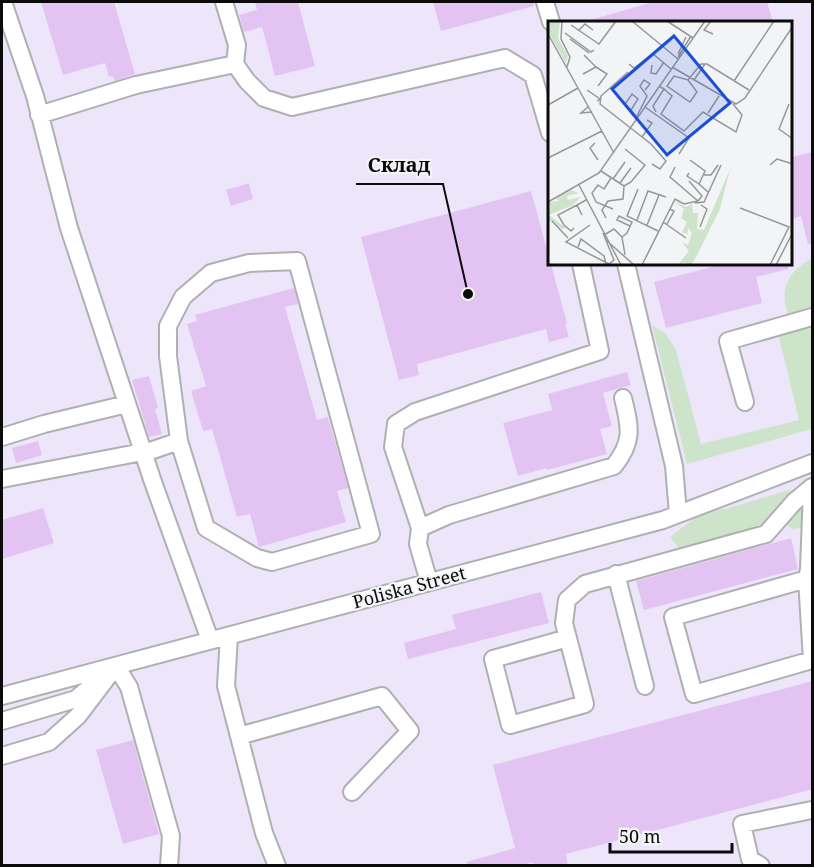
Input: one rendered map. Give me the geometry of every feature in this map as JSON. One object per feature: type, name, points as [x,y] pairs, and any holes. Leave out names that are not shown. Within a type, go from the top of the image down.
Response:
[{"type":"street","points":[[3,2],[39,115],[69,228],[143,451],[210,640]]},
{"type":"street","points":[[224,2],[237,45],[235,64],[247,81],[264,98],[292,107],[505,58],[533,75],[548,126]]},
{"type":"street","points":[[545,2],[551,21]]},
{"type":"street","points":[[39,115],[136,85],[235,64]]},
{"type":"street","points":[[297,261],[371,534],[272,562],[257,558],[207,528],[178,441],[168,356],[168,326],[183,297],[211,273],[249,263],[297,261]]},
{"type":"street","points":[[429,582],[418,544],[420,528],[393,447],[396,424],[415,412],[600,351],[581,266]]},
{"type":"street","points":[[626,266],[674,466],[678,514]]},
{"type":"street","points":[[746,402],[728,341],[813,317]]},
{"type":"street","points":[[420,528],[449,515],[614,466],[625,452],[630,427],[622,398]]},
{"type":"street","points":[[2,437],[44,423],[127,404]]},
{"type":"street","points":[[2,479],[143,451],[178,441]]},
{"type":"street","name":"Poliska Street","points":[[2,696],[663,520],[813,463]]},
{"type":"street","points":[[568,638],[493,659],[510,725],[585,704],[568,638],[564,624],[567,600],[585,584],[766,534],[794,502],[813,489]]},
{"type":"street","points":[[807,579],[673,617],[694,694],[812,660],[807,579],[813,489]]},
{"type":"street","points":[[616,574],[645,686]]},
{"type":"street","points":[[229,636],[226,686],[264,833],[277,866]]},
{"type":"street","points":[[2,721],[75,699],[116,666]]},
{"type":"street","points":[[2,756],[49,742],[78,716],[116,666]]},
{"type":"street","points":[[116,666],[129,687],[171,837],[169,866]]},
{"type":"street","points":[[239,736],[382,696],[410,731],[352,792]]},
{"type":"street","points":[[761,866],[750,859],[742,824],[813,810]]},
{"type":"shaded area","points":[[2,2],[812,2],[812,865],[2,865]]},
{"type":"green space","points":[[812,259],[812,308],[788,314],[785,305],[785,289],[788,281],[797,269]]},
{"type":"green space","points":[[652,325],[665,333],[676,350],[701,444],[799,420],[779,337],[782,333],[812,325],[812,429],[687,464]]},
{"type":"green space","points":[[789,490],[794,492],[799,503],[809,507],[806,527],[792,529],[784,522],[684,554],[670,537],[705,510],[725,509]]},
{"type":"building","points":[[41,2],[114,2],[135,74],[115,81],[113,76],[109,77],[105,63],[63,75]]},
{"type":"building","points":[[255,2],[298,2],[315,66],[275,76],[262,27],[244,32],[239,15],[257,10]]},
{"type":"building","points":[[433,2],[534,2],[534,6],[441,31]]},
{"type":"building","points":[[653,2],[767,2],[773,21],[594,21],[594,19]]},
{"type":"building","points":[[813,152],[813,243],[808,244],[801,216],[793,219],[793,157]]},
{"type":"building","points":[[249,183],[253,199],[231,206],[226,190]]},
{"type":"building","points":[[531,191],[548,253],[548,266],[551,266],[569,337],[549,342],[546,329],[417,364],[419,375],[399,380],[361,237]]},
{"type":"building","points":[[715,266],[788,266],[788,269],[756,277],[762,303],[666,328],[654,282]]},
{"type":"building","points":[[294,288],[298,304],[285,307],[317,420],[328,417],[348,488],[337,491],[346,522],[259,547],[250,514],[237,517],[212,429],[203,431],[191,391],[206,386],[187,324],[197,321],[195,315]]},
{"type":"building","points":[[627,372],[631,385],[603,393],[612,426],[600,429],[607,454],[518,476],[503,423],[552,410],[548,394]]},
{"type":"building","points":[[149,376],[162,434],[149,437],[132,380]]},
{"type":"building","points":[[38,441],[42,455],[16,463],[12,448]]},
{"type":"building","points":[[43,508],[54,543],[2,559],[2,520]]},
{"type":"building","points":[[791,538],[798,569],[644,610],[636,581]]},
{"type":"building","points":[[541,592],[549,623],[408,659],[404,643],[456,629],[452,615]]},
{"type":"building","points":[[813,681],[813,789],[566,854],[568,866],[533,866],[533,862],[521,866],[468,866],[467,862],[515,848],[493,765]]},
{"type":"building","points":[[133,740],[159,834],[123,844],[96,750]]},
{"type":"place","name":"Склад","points":[[468,294]]}]
